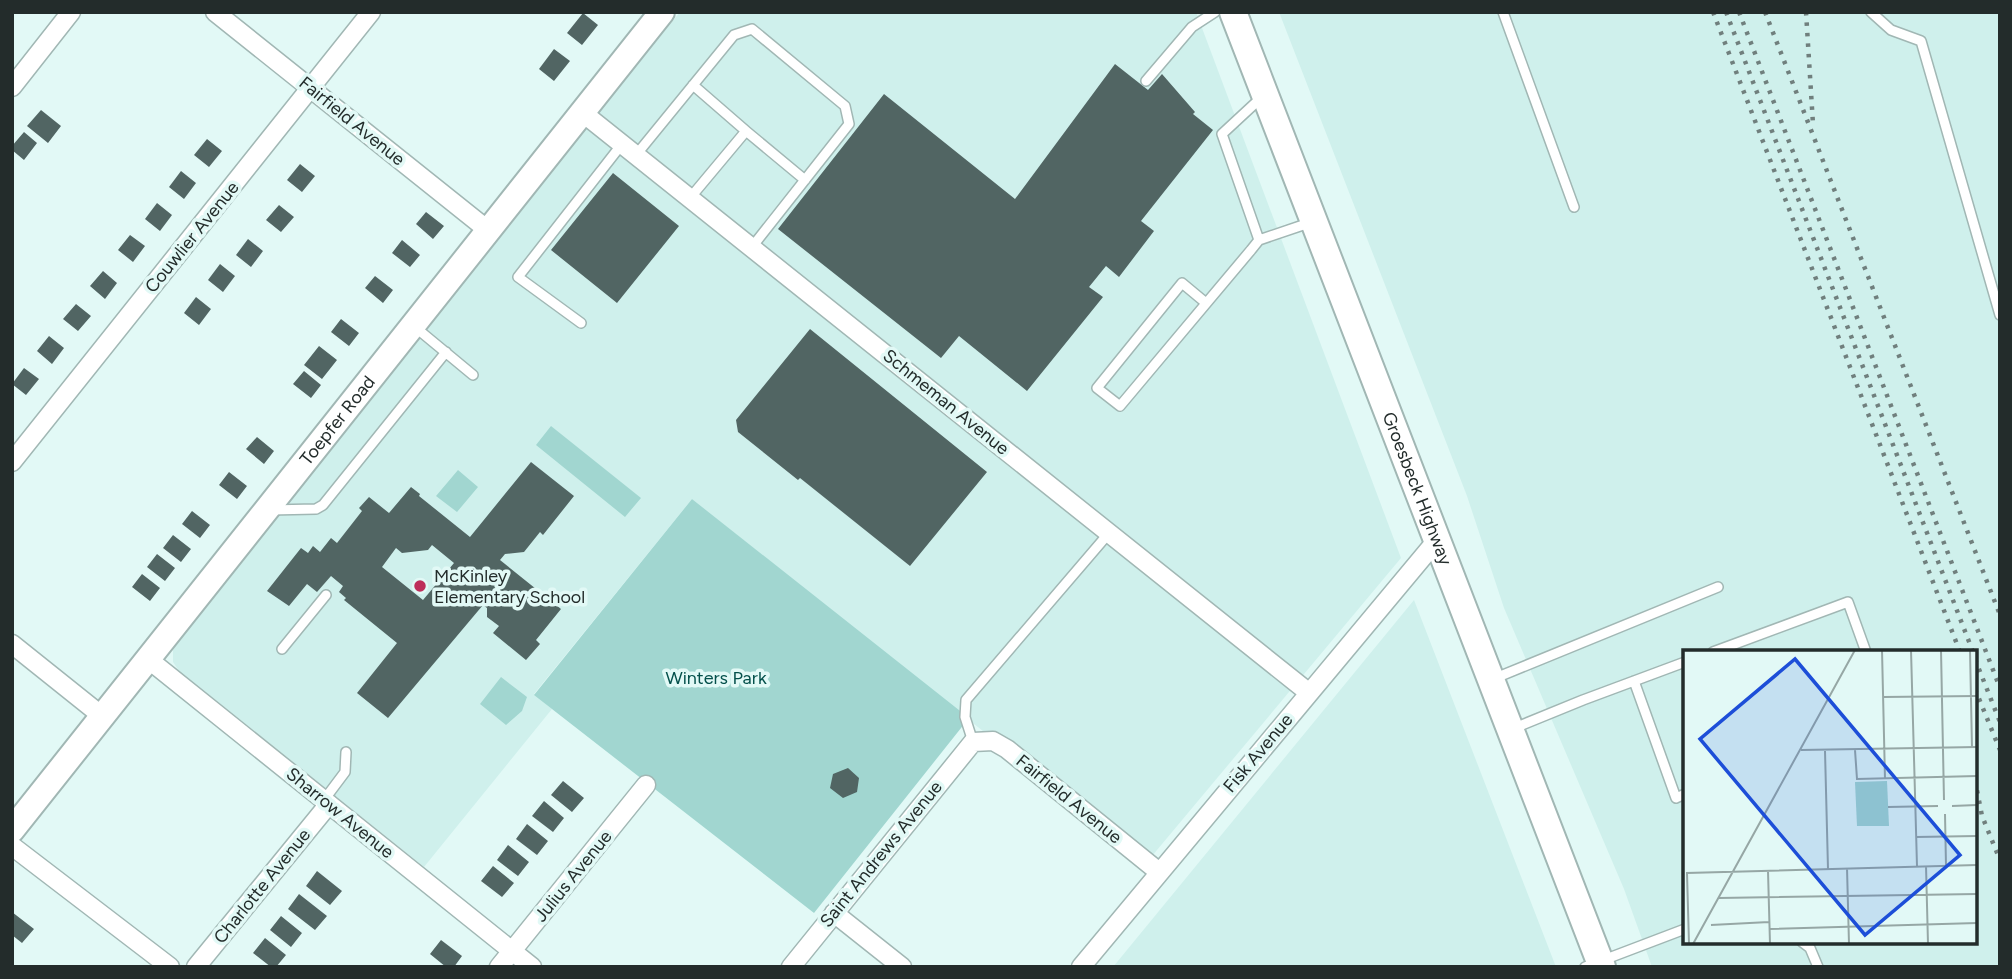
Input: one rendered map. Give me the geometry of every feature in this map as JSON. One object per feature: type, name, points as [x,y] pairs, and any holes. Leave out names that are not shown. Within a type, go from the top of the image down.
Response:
[{"type":"main road","name":"Groesbeck Highway","points":[[1233,12],[1491,680],[1595,964]]},
{"type":"street","points":[[12,87],[71,12]]},
{"type":"street","name":"Fairfield Avenue","points":[[215,12],[489,231]]},
{"type":"street","name":"Couwlier Avenue","points":[[12,462],[371,12]]},
{"type":"street","name":"Toepfer Road","points":[[12,830],[662,12]]},
{"type":"street","name":"Schmeman Avenue","points":[[583,113],[1308,692]]},
{"type":"street","name":"Fisk Avenue","points":[[1081,967],[1437,540]]},
{"type":"street","points":[[12,644],[102,716]]},
{"type":"street","name":"Sharrow Avenue","points":[[148,659],[532,967]]},
{"type":"street","name":"Fairfield Avenue","points":[[973,742],[993,741],[1007,749],[1159,872]]},
{"type":"street","name":"Saint Andrews Avenue","points":[[791,967],[973,742]]},
{"type":"street","name":"Julius Avenue","points":[[499,967],[646,785]]},
{"type":"street","name":"Charlotte Avenue","points":[[196,967],[327,802]]},
{"type":"street","points":[[12,846],[170,967]]},
{"type":"street","points":[[834,913],[902,967]]},
{"type":"lane","points":[[1146,81],[1192,27],[1215,12]]},
{"type":"lane","points":[[1503,12],[1574,206]]},
{"type":"lane","points":[[1871,12],[1891,30],[1921,41],[2000,315]]},
{"type":"lane","points":[[581,323],[519,277],[629,149],[693,85],[734,35],[752,29],[845,106],[849,124],[752,247]]},
{"type":"lane","points":[[693,85],[805,180]]},
{"type":"lane","points":[[1259,240],[1222,134],[1265,95]]},
{"type":"lane","points":[[690,198],[746,131]]},
{"type":"lane","points":[[1206,303],[1182,283],[1097,388],[1120,406],[1259,240],[1313,221]]},
{"type":"lane","points":[[414,326],[473,374]]},
{"type":"lane","points":[[267,510],[316,509],[323,505],[446,352]]},
{"type":"lane","points":[[973,742],[965,717],[966,700],[1109,533]]},
{"type":"lane","points":[[1491,680],[1718,587]]},
{"type":"lane","points":[[282,649],[326,596]]},
{"type":"lane","points":[[1718,650],[1849,602],[1865,650]]},
{"type":"lane","points":[[1510,730],[1683,663]]},
{"type":"lane","points":[[1634,681],[1676,797],[1683,795]]},
{"type":"lane","points":[[327,802],[345,772],[346,752]]},
{"type":"lane","points":[[1595,964],[1683,930]]},
{"type":"lane","points":[[1805,944],[1810,948],[1818,967]]},
{"type":"shaded area","points":[[680,12],[1196,12],[1401,558],[1147,862],[692,499],[534,694],[552,709],[424,867],[179,671],[173,662],[173,650],[235,562]]},
{"type":"shaded area","points":[[1279,12],[2000,12],[2000,967],[1652,967],[1624,889],[1504,608],[1467,496]]},
{"type":"shaded area","points":[[1414,600],[1556,967],[1113,967]]},
{"type":"green space","points":[[551,426],[641,498],[625,517],[536,445]]},
{"type":"green space","points":[[458,470],[478,487],[457,512],[436,496]]},
{"type":"green space","name":"Winters Park","points":[[692,499],[969,718],[814,913],[534,695]]},
{"type":"green space","points":[[501,677],[527,697],[522,711],[506,725],[480,704]]},
{"type":"building","points":[[583,13],[598,25],[582,45],[567,33]]},
{"type":"building","points":[[554,49],[570,61],[554,81],[539,69]]},
{"type":"building","points":[[1115,64],[1148,90],[1162,74],[1195,112],[1193,114],[1213,130],[1141,221],[1154,231],[1119,277],[1106,266],[1089,287],[1103,297],[1027,391],[959,336],[941,358],[778,229],[884,94],[1015,199]]},
{"type":"building","points":[[41,110],[61,126],[48,143],[27,126]]},
{"type":"building","points":[[24,132],[37,143],[24,160],[12,150],[12,146]]},
{"type":"building","points":[[207,139],[222,151],[209,167],[194,155]]},
{"type":"building","points":[[300,164],[315,176],[302,192],[287,180]]},
{"type":"building","points":[[181,171],[196,183],[184,199],[169,187]]},
{"type":"building","points":[[613,173],[679,226],[617,303],[551,250]]},
{"type":"building","points":[[157,203],[172,215],[160,231],[145,219]]},
{"type":"building","points":[[279,205],[294,217],[281,232],[266,220]]},
{"type":"building","points":[[426,212],[444,226],[433,239],[416,224]]},
{"type":"building","points":[[130,235],[145,246],[133,262],[118,250]]},
{"type":"building","points":[[248,239],[263,251],[251,267],[236,255]]},
{"type":"building","points":[[402,240],[420,255],[410,267],[392,253]]},
{"type":"building","points":[[220,264],[235,276],[223,292],[208,280]]},
{"type":"building","points":[[103,271],[117,283],[105,299],[90,286]]},
{"type":"building","points":[[375,276],[393,290],[383,303],[365,288]]},
{"type":"building","points":[[196,297],[211,309],[199,325],[184,313]]},
{"type":"building","points":[[76,304],[91,316],[78,331],[63,319]]},
{"type":"building","points":[[341,319],[359,333],[349,346],[331,332]]},
{"type":"building","points":[[810,329],[987,472],[910,566],[738,432],[736,420]]},
{"type":"building","points":[[49,336],[64,348],[52,364],[37,351]]},
{"type":"building","points":[[319,346],[337,360],[322,379],[304,365]]},
{"type":"building","points":[[24,368],[39,379],[26,395],[12,384]]},
{"type":"building","points":[[304,371],[321,385],[311,398],[293,384]]},
{"type":"building","points":[[257,437],[274,451],[264,464],[246,449]]},
{"type":"building","points":[[531,462],[574,496],[543,535],[540,532],[524,552],[505,554],[500,560],[561,609],[536,640],[540,644],[526,660],[493,633],[499,626],[487,617],[487,608],[483,605],[388,718],[357,693],[397,643],[344,600],[346,598],[339,592],[343,586],[331,576],[317,592],[307,584],[289,606],[267,591],[301,548],[308,553],[313,546],[320,552],[331,538],[337,543],[362,511],[359,508],[369,497],[389,513],[411,487],[470,537]],"holes":[[[432,545],[454,563],[423,600],[382,567],[396,548],[402,553],[428,550]]]},
{"type":"building","points":[[229,472],[247,486],[237,499],[219,485]]},
{"type":"building","points":[[192,511],[210,525],[200,538],[182,524]]},
{"type":"building","points":[[173,535],[191,549],[181,562],[163,548]]},
{"type":"building","points":[[157,554],[175,568],[165,581],[147,567]]},
{"type":"building","points":[[142,574],[160,588],[150,601],[132,587]]},
{"type":"building","points":[[848,768],[859,778],[857,792],[843,798],[830,788],[833,774]]},
{"type":"building","points":[[563,781],[584,798],[572,812],[551,795]]},
{"type":"building","points":[[544,801],[564,818],[553,832],[532,816]]},
{"type":"building","points":[[527,824],[548,841],[537,855],[516,839]]},
{"type":"building","points":[[508,845],[529,862],[518,876],[497,860]]},
{"type":"building","points":[[493,866],[514,883],[502,897],[481,881]]},
{"type":"building","points":[[317,871],[342,891],[330,905],[306,886]]},
{"type":"building","points":[[299,894],[327,916],[315,930],[288,909]]},
{"type":"building","points":[[12,912],[34,929],[22,943],[12,935]]},
{"type":"building","points":[[281,916],[302,933],[291,947],[270,930]]},
{"type":"building","points":[[265,938],[286,955],[276,967],[271,967],[253,953]]},
{"type":"building","points":[[441,940],[462,956],[454,967],[446,967],[430,954]]},
{"type":"railway","points":[[1713,12],[1959,650]]},
{"type":"railway","points":[[1726,12],[1972,650]]},
{"type":"railway","points":[[1739,12],[2000,688]]},
{"type":"railway","points":[[1765,12],[2000,615]]},
{"type":"railway","points":[[1806,12],[1813,124]]},
{"type":"railway","points":[[1977,664],[2000,722]]},
{"type":"railway","points":[[1977,694],[2000,750]]},
{"type":"railway","points":[[1977,790],[1982,816],[2000,860]]},
{"type":"place","name":"McKinley Elementary School","points":[[420,586]]}]
